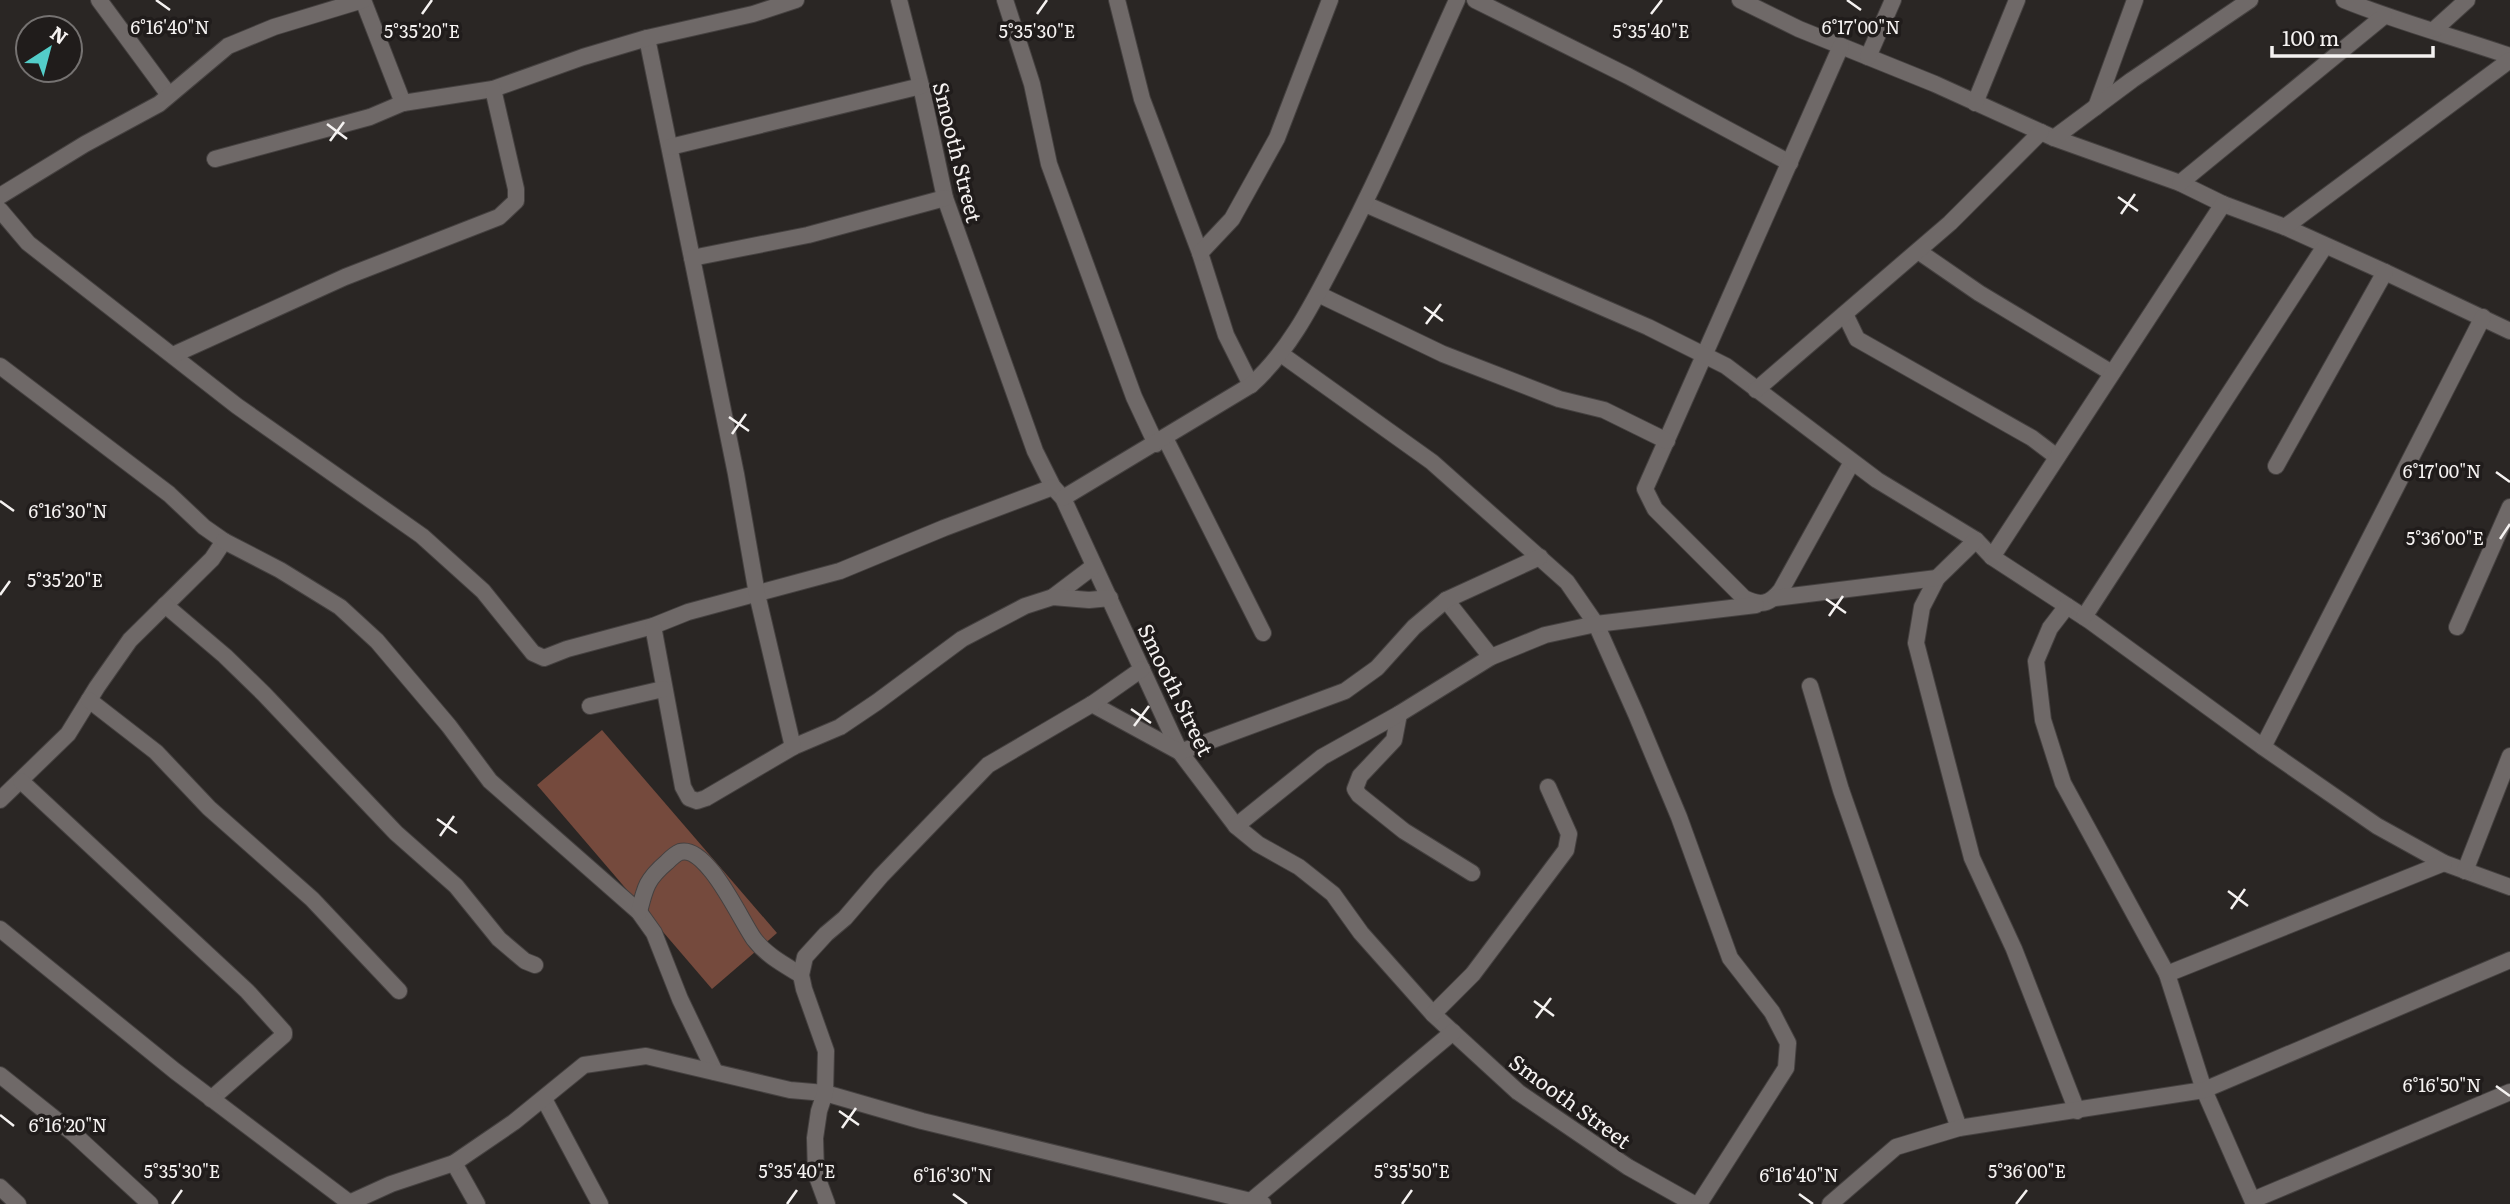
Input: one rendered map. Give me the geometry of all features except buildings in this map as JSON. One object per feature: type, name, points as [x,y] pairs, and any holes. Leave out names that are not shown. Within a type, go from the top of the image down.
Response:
[{"type":"street","points":[[99,0],[169,95]]},
{"type":"street","points":[[0,197],[85,144],[159,104],[228,47],[274,27],[363,0],[403,103]]},
{"type":"street","points":[[215,159],[370,117],[403,103],[494,89],[583,57],[648,38],[753,14],[796,0]]},
{"type":"street","name":"Smooth Street","points":[[899,0],[945,198],[1031,439],[1110,598],[1180,752],[1236,826],[1258,844],[1299,867],[1333,894],[1361,933],[1433,1014],[1518,1092],[1628,1167],[1697,1204]]},
{"type":"street","points":[[1005,0],[1032,85],[1049,164],[1134,397],[1161,441],[1263,632]]},
{"type":"street","points":[[1117,0],[1143,99],[1227,335],[1251,385]]},
{"type":"street","points":[[1200,253],[1232,219],[1277,138],[1329,0]]},
{"type":"street","points":[[0,210],[28,243],[237,406],[422,536],[483,591],[533,653],[544,658],[567,649],[653,626],[688,612],[840,571],[944,528],[1058,493],[1161,441],[1251,385],[1273,365],[1318,294],[1365,204],[1457,0]]},
{"type":"street","points":[[1475,0],[1628,76],[1790,163]]},
{"type":"street","points":[[1740,0],[1769,6],[1841,46],[2048,135],[2179,183],[2223,204],[2285,228],[2510,331]]},
{"type":"street","points":[[1868,57],[1893,0]]},
{"type":"street","points":[[1975,103],[2017,0]]},
{"type":"street","points":[[2096,107],[2135,0]]},
{"type":"street","points":[[1756,390],[2048,135],[2096,107],[2250,0]]},
{"type":"street","points":[[2344,0],[2384,16],[2435,29],[2510,58]]},
{"type":"street","points":[[2435,29],[2467,0]]},
{"type":"street","points":[[2179,183],[2384,16]]},
{"type":"street","points":[[648,38],[736,474],[757,594],[793,747]]},
{"type":"street","points":[[1758,605],[1744,598],[1655,509],[1645,489],[1841,46]]},
{"type":"street","points":[[2285,228],[2510,58]]},
{"type":"street","points":[[670,147],[921,86]]},
{"type":"street","points":[[173,355],[345,277],[499,217],[516,201],[516,189],[494,89]]},
{"type":"street","points":[[692,258],[808,235],[945,198]]},
{"type":"street","points":[[1365,204],[1648,327],[1726,366],[1877,480],[1976,540],[1992,557],[2084,617],[2377,827],[2444,863],[2510,887]]},
{"type":"street","points":[[1992,557],[2223,204]]},
{"type":"street","points":[[2084,617],[2325,246]]},
{"type":"street","points":[[1918,251],[1979,293],[2112,373]]},
{"type":"street","points":[[2276,466],[2385,272]]},
{"type":"street","points":[[1318,294],[1443,354],[1559,399],[1604,410],[1667,441]]},
{"type":"street","points":[[1845,314],[1857,339],[2032,438],[2057,457]]},
{"type":"street","points":[[2263,747],[2483,317]]},
{"type":"street","points":[[1281,354],[1432,462],[1567,582],[1596,624],[1679,817],[1730,958],[1772,1013],[1788,1043],[1786,1068],[1697,1204]]},
{"type":"street","points":[[0,366],[169,494],[204,527],[340,607],[386,652],[449,726],[490,780],[639,912],[654,933],[680,999],[715,1072]]},
{"type":"street","points":[[1236,826],[1322,757],[1399,714],[1491,657],[1545,635],[1596,624],[1769,603],[1775,598],[1852,462]]},
{"type":"street","points":[[2457,627],[2510,507]]},
{"type":"street","points":[[1976,540],[1937,578],[1922,607],[1916,643],[1972,858],[2014,949],[2077,1111]]},
{"type":"street","points":[[0,800],[68,734],[130,640],[212,559],[224,541]]},
{"type":"street","points":[[1092,704],[1180,752],[1345,691],[1377,668],[1415,627],[1446,600],[1539,557]]},
{"type":"street","points":[[653,626],[683,787],[692,800],[706,798],[793,747],[839,727],[962,639],[1025,606],[1053,597],[1094,566]]},
{"type":"street","points":[[1775,598],[1937,578]]},
{"type":"street","points":[[1053,597],[1081,600],[1110,598]]},
{"type":"street","points":[[1446,600],[1491,657]]},
{"type":"street","points":[[165,605],[225,656],[264,694],[396,833],[456,886],[499,939],[525,961],[535,965]]},
{"type":"street","points":[[2067,606],[2050,628],[2036,662],[2043,720],[2063,783],[2167,974],[2204,1090],[2253,1202],[2510,1092]]},
{"type":"street","points":[[827,1204],[816,1174],[815,1138],[825,1093],[826,1051],[801,975],[805,957],[864,899],[881,876],[975,776],[988,765],[1092,704],[1142,669]]},
{"type":"street","points":[[1811,687],[1841,790],[1959,1128]]},
{"type":"street","points":[[590,706],[663,689]]},
{"type":"street","points":[[89,700],[156,752],[209,808],[312,899],[399,991]]},
{"type":"street","points":[[1399,714],[1394,740],[1360,776],[1355,789],[1404,831],[1472,873]]},
{"type":"street","points":[[2465,871],[2510,756]]},
{"type":"street","points":[[21,781],[247,991],[284,1032],[264,1054],[211,1099]]},
{"type":"street","points":[[1433,1014],[1473,974],[1566,850],[1569,834],[1548,787]]},
{"type":"street","points":[[639,912],[651,875],[678,852],[687,852],[696,856],[729,893],[744,923],[762,948],[801,975]]},
{"type":"street","points":[[2167,974],[2444,863]]},
{"type":"street","points":[[0,929],[211,1099],[349,1204],[391,1184],[454,1163],[544,1099],[584,1065],[646,1056],[790,1090],[825,1093],[922,1121],[1255,1203],[1453,1032]]},
{"type":"street","points":[[1830,1204],[1896,1147],[1959,1128],[2204,1090],[2510,960]]},
{"type":"street","points":[[0,1075],[74,1134],[150,1204]]},
{"type":"street","points":[[544,1099],[600,1204]]},
{"type":"street","points":[[454,1163],[477,1204]]},
{"type":"street","points":[[0,1187],[18,1204]]},
{"type":"shaded area","points":[[602,730],[777,933],[712,989],[537,785]]}]
